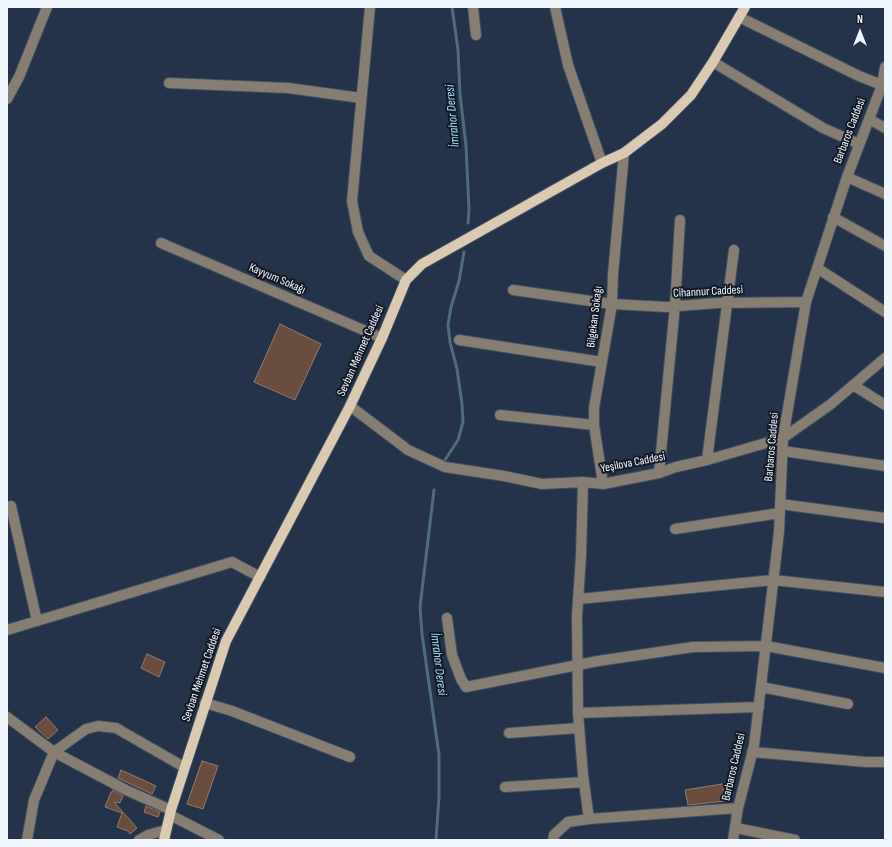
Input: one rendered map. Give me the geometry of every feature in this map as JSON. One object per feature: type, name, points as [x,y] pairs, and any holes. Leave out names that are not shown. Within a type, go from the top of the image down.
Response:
[{"type":"main road","name":"Sevban Mehmet Caddesi","points":[[165,835],[184,767],[226,641],[350,406],[382,338],[406,280],[422,264],[433,257],[602,163],[624,153],[662,124],[690,95],[714,62],[745,7]]},
{"type":"street","points":[[7,99],[19,77],[47,7]]},
{"type":"street","points":[[370,7],[352,202],[358,232],[369,256],[406,280]]},
{"type":"street","points":[[473,7],[476,35]]},
{"type":"street","points":[[555,7],[568,65],[602,163]]},
{"type":"street","points":[[739,17],[859,76],[882,85]]},
{"type":"street","points":[[714,62],[823,128],[859,144]]},
{"type":"street","name":"Barbaros Caddesi","points":[[733,840],[738,808],[752,752],[761,687],[779,532],[783,438],[806,302],[847,177],[882,85],[885,67]]},
{"type":"street","points":[[169,83],[288,88],[361,98]]},
{"type":"street","points":[[869,119],[885,128]]},
{"type":"street","name":"Bilgekan Sokağı","points":[[603,484],[594,425],[594,408],[612,304],[613,274],[624,153]]},
{"type":"street","points":[[847,177],[885,194]]},
{"type":"street","points":[[834,217],[885,246]]},
{"type":"street","points":[[659,473],[675,306],[680,220]]},
{"type":"street","name":"Kayyum Sokağı","points":[[161,244],[382,338]]},
{"type":"street","points":[[707,460],[734,250]]},
{"type":"street","points":[[817,268],[885,312]]},
{"type":"street","name":"Cihannur Caddesi","points":[[513,290],[612,304],[675,306],[728,303],[806,302]]},
{"type":"street","points":[[459,340],[602,362]]},
{"type":"street","name":"Yeşilova Caddesi","points":[[350,406],[408,450],[445,467],[504,476],[542,484],[583,482],[603,484],[659,473],[783,438],[831,404],[885,358]]},
{"type":"street","points":[[853,385],[885,405]]},
{"type":"street","points":[[500,415],[594,425]]},
{"type":"street","points":[[783,451],[885,466]]},
{"type":"street","points":[[583,482],[578,616],[578,713],[582,775],[589,819]]},
{"type":"street","points":[[11,506],[37,621]]},
{"type":"street","points":[[675,529],[780,508],[885,518]]},
{"type":"street","points":[[7,630],[232,562],[260,577]]},
{"type":"street","points":[[579,599],[774,580],[885,592]]},
{"type":"street","points":[[447,618],[452,655],[461,679],[466,687],[598,660],[693,647],[766,646],[885,668]]},
{"type":"street","points":[[761,687],[848,704]]},
{"type":"street","points":[[205,703],[232,710],[350,757]]},
{"type":"street","points":[[578,713],[758,707]]},
{"type":"street","points":[[7,717],[54,752],[219,840]]},
{"type":"street","points":[[27,840],[34,800],[54,752],[86,729],[98,726],[110,726],[116,728],[184,767]]},
{"type":"street","points":[[509,733],[579,728]]},
{"type":"street","points":[[752,752],[866,762],[885,762]]},
{"type":"street","points":[[505,787],[584,782]]},
{"type":"street","points":[[553,840],[554,835],[568,822],[589,819],[738,808]]},
{"type":"street","points":[[736,828],[795,840]]},
{"type":"street","points":[[139,840],[148,835],[165,835]]},
{"type":"building","points":[[280,324],[321,344],[295,400],[254,382]]},
{"type":"building","points":[[147,654],[165,662],[159,677],[141,668]]},
{"type":"building","points":[[46,717],[58,730],[48,739],[35,727]]},
{"type":"building","points":[[202,761],[218,766],[203,809],[187,804]]},
{"type":"building","points":[[121,770],[156,786],[152,794],[118,778]]},
{"type":"building","points":[[722,784],[726,801],[688,805],[685,790]]},
{"type":"building","points":[[113,790],[123,796],[120,803],[114,802],[137,828],[130,834],[128,831],[117,827],[122,813],[105,807]]},
{"type":"building","points":[[146,806],[160,812],[158,817],[144,812]]},
{"type":"waterway","name":"İmrahor Deresi","points":[[452,7],[458,50],[460,94],[466,146],[469,210],[468,223]]},
{"type":"waterway","name":"İmrahor Deresi","points":[[445,460],[458,440],[463,422],[457,369],[450,342],[448,325],[451,307],[459,281],[464,252]]},
{"type":"waterway","name":"İmrahor Deresi","points":[[434,490],[420,607],[422,634],[439,755],[439,797],[436,840]]}]
